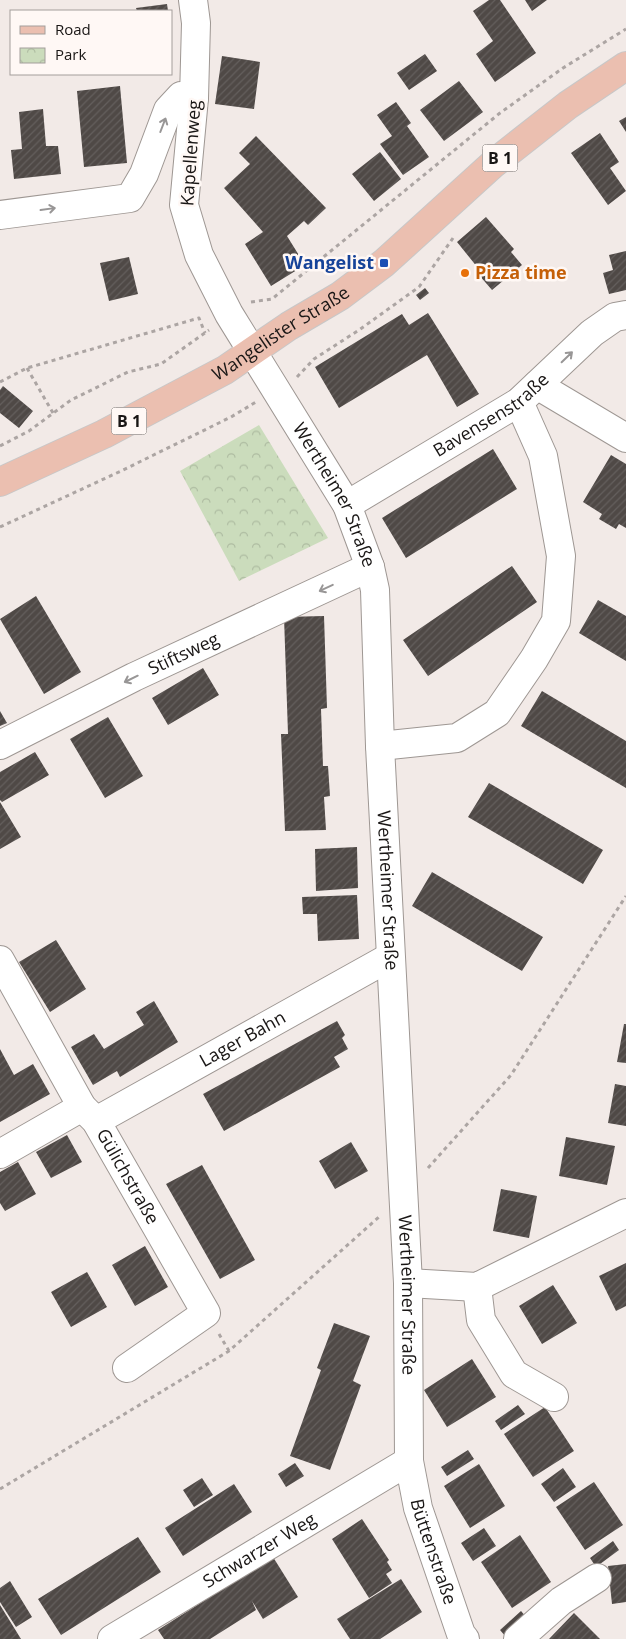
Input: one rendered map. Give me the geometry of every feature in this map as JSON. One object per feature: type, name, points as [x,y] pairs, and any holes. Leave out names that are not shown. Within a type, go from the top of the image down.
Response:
[{"type":"main road","name":"Wangelister Straße","points":[[0,482],[104,434],[225,370],[252,350],[340,296],[384,263],[493,164],[568,106],[626,66]]},
{"type":"street","name":"Kapellenweg","points":[[193,0],[196,23],[194,98],[184,205],[199,255],[229,314],[252,350]]},
{"type":"street","points":[[0,216],[130,198],[144,174],[168,110],[181,96],[194,98]]},
{"type":"street","name":"Bavensenstraße","points":[[347,504],[528,394],[592,333],[615,317],[626,315]]},
{"type":"street","name":"Wertheimer Straße","points":[[252,350],[347,504],[370,567],[375,590],[390,957],[408,1283],[409,1461]]},
{"type":"street","points":[[528,394],[626,438]]},
{"type":"street","points":[[380,746],[457,738],[498,713],[534,659],[556,621],[560,556],[543,456],[528,394]]},
{"type":"street","name":"Stiftsweg","points":[[0,745],[134,677],[370,567]]},
{"type":"street","name":"Lager Bahn","points":[[0,1154],[89,1114],[390,957]]},
{"type":"street","name":"Gülichstraße","points":[[0,960],[206,1313],[127,1368]]},
{"type":"street","points":[[408,1283],[477,1287],[626,1213]]},
{"type":"street","points":[[477,1287],[481,1320],[514,1374],[554,1397]]},
{"type":"street","name":"Schwarzer Weg","points":[[112,1639],[409,1461]]},
{"type":"street","name":"Büttenstraße","points":[[409,1461],[418,1508],[461,1634],[465,1639]]},
{"type":"street","points":[[518,1639],[561,1601],[596,1578]]},
{"type":"path","points":[[272,300],[500,113],[563,68],[626,29]]},
{"type":"path","points":[[297,377],[314,359],[359,330],[419,287],[457,233]]},
{"type":"path","points":[[0,382],[27,368],[199,318],[205,333],[161,364],[128,372],[71,400],[30,431],[0,446]]},
{"type":"path","points":[[27,368],[53,413]]},
{"type":"path","points":[[0,526],[121,471],[246,408]]},
{"type":"path","points":[[0,1489],[229,1351],[402,1196],[511,1075],[626,896]]},
{"type":"green space","points":[[259,425],[328,538],[239,581],[180,471]]},
{"type":"building","points":[[489,0],[500,0],[536,53],[495,82],[476,54],[493,41],[473,11]]},
{"type":"building","points":[[525,0],[547,0],[532,11]]},
{"type":"building","points":[[167,4],[168,10],[137,10],[136,8]]},
{"type":"building","points":[[425,54],[437,71],[409,90],[397,73]]},
{"type":"building","points":[[222,56],[260,62],[254,109],[215,104]]},
{"type":"building","points":[[459,81],[483,112],[444,141],[420,110]]},
{"type":"building","points":[[120,86],[127,163],[84,167],[77,91]]},
{"type":"building","points":[[396,102],[411,123],[407,126],[429,157],[403,175],[380,144],[392,136],[377,115]]},
{"type":"building","points":[[43,109],[46,146],[58,146],[61,174],[14,179],[11,150],[22,149],[19,112]]},
{"type":"building","points":[[626,117],[626,132],[619,121]]},
{"type":"building","points":[[600,133],[619,162],[610,168],[626,191],[608,205],[571,153]]},
{"type":"building","points":[[256,136],[326,208],[308,225],[304,221],[287,236],[305,265],[271,286],[245,244],[263,232],[224,188],[250,164],[239,153]]},
{"type":"building","points":[[380,152],[401,179],[374,201],[352,174]]},
{"type":"building","points":[[486,217],[514,249],[511,252],[522,265],[492,290],[479,275],[482,273],[457,242]]},
{"type":"building","points":[[626,251],[626,290],[609,294],[603,273],[613,270],[609,255]]},
{"type":"building","points":[[129,257],[138,294],[109,301],[100,263]]},
{"type":"building","points":[[425,288],[429,293],[420,300],[416,295]]},
{"type":"building","points":[[428,313],[479,394],[457,407],[427,355],[339,408],[315,367],[402,314],[409,325]]},
{"type":"building","points":[[3,386],[33,411],[19,428],[0,413],[0,390]]},
{"type":"building","points":[[493,449],[517,489],[406,558],[382,518]]},
{"type":"building","points":[[611,455],[626,464],[626,528],[619,524],[616,529],[599,519],[602,514],[583,502]]},
{"type":"building","points":[[512,566],[537,602],[428,676],[403,640]]},
{"type":"building","points":[[36,596],[81,672],[44,694],[0,619]]},
{"type":"building","points":[[598,600],[626,616],[626,661],[579,633]]},
{"type":"building","points":[[324,616],[327,708],[321,709],[323,766],[328,766],[330,796],[324,797],[326,830],[285,831],[281,734],[288,734],[284,617]]},
{"type":"building","points":[[203,668],[219,695],[168,725],[152,698]]},
{"type":"building","points":[[542,691],[626,741],[626,788],[521,726]]},
{"type":"building","points":[[0,711],[7,723],[0,726]]},
{"type":"building","points":[[108,717],[143,776],[105,798],[70,739]]},
{"type":"building","points":[[35,752],[49,775],[2,802],[0,800],[0,772]]},
{"type":"building","points":[[489,783],[603,850],[583,884],[468,817]]},
{"type":"building","points":[[0,802],[21,837],[0,849]]},
{"type":"building","points":[[357,847],[358,888],[316,891],[315,849]]},
{"type":"building","points":[[432,872],[543,937],[522,971],[412,906]]},
{"type":"building","points":[[357,895],[359,939],[318,941],[317,914],[303,914],[302,897]]},
{"type":"building","points":[[56,940],[86,989],[50,1012],[19,962]]},
{"type":"building","points":[[154,1001],[178,1042],[120,1077],[117,1071],[93,1085],[71,1047],[94,1034],[104,1049],[144,1025],[136,1012]]},
{"type":"building","points":[[337,1021],[345,1035],[342,1038],[348,1049],[334,1057],[340,1067],[224,1131],[203,1094]]},
{"type":"building","points":[[624,1024],[626,1024],[626,1063],[617,1062]]},
{"type":"building","points":[[0,1049],[14,1075],[33,1064],[50,1094],[0,1122]]},
{"type":"building","points":[[615,1084],[626,1086],[626,1126],[608,1123]]},
{"type":"building","points":[[67,1135],[82,1162],[51,1178],[36,1152]]},
{"type":"building","points":[[566,1137],[615,1146],[607,1185],[559,1176]]},
{"type":"building","points":[[351,1142],[368,1171],[335,1189],[319,1161]]},
{"type":"building","points":[[18,1162],[36,1194],[5,1211],[0,1203],[0,1172]]},
{"type":"building","points":[[202,1165],[255,1260],[220,1279],[166,1184]]},
{"type":"building","points":[[501,1189],[537,1196],[529,1238],[493,1231]]},
{"type":"building","points":[[145,1246],[168,1287],[135,1306],[112,1265]]},
{"type":"building","points":[[626,1263],[626,1306],[616,1311],[599,1276]]},
{"type":"building","points":[[87,1272],[107,1307],[71,1327],[51,1292]]},
{"type":"building","points":[[553,1285],[577,1323],[542,1344],[519,1306]]},
{"type":"building","points":[[334,1323],[370,1336],[353,1381],[361,1385],[330,1470],[290,1456],[321,1370],[317,1368]]},
{"type":"building","points":[[472,1359],[496,1397],[447,1427],[424,1390]]},
{"type":"building","points":[[518,1405],[525,1414],[501,1430],[495,1421]]},
{"type":"building","points":[[545,1407],[574,1451],[533,1477],[504,1434]]},
{"type":"building","points":[[468,1450],[474,1459],[447,1476],[441,1467]]},
{"type":"building","points":[[295,1463],[304,1476],[286,1487],[278,1474]]},
{"type":"building","points":[[479,1464],[505,1506],[470,1528],[444,1486]]},
{"type":"building","points":[[563,1468],[576,1487],[554,1502],[541,1484]]},
{"type":"building","points":[[202,1478],[213,1495],[194,1507],[183,1490]]},
{"type":"building","points":[[594,1482],[623,1525],[585,1550],[556,1507]]},
{"type":"building","points":[[234,1484],[252,1512],[183,1556],[165,1528]]},
{"type":"building","points":[[362,1519],[389,1560],[387,1562],[392,1570],[386,1574],[392,1583],[369,1598],[332,1539]]},
{"type":"building","points":[[484,1528],[496,1546],[473,1561],[461,1543]]},
{"type":"building","points":[[520,1535],[551,1582],[512,1608],[481,1562]]},
{"type":"building","points":[[138,1537],[161,1572],[61,1635],[38,1599]]},
{"type":"building","points":[[613,1541],[619,1550],[596,1567],[590,1558]]},
{"type":"building","points":[[273,1557],[298,1597],[263,1619],[252,1601],[256,1610],[210,1639],[164,1639],[158,1630]]},
{"type":"building","points":[[626,1564],[626,1602],[612,1604],[608,1566]]},
{"type":"building","points":[[401,1579],[422,1612],[380,1639],[350,1639],[337,1619]]},
{"type":"building","points":[[10,1581],[32,1617],[16,1627],[0,1602],[0,1588]]},
{"type":"building","points":[[0,1605],[21,1639],[0,1639]]},
{"type":"building","points":[[521,1611],[527,1618],[506,1637],[500,1630]]},
{"type":"building","points":[[574,1613],[600,1639],[549,1639]]},
{"type":"place","name":"Wangelist","points":[[384,263]]},
{"type":"place","name":"Pizza time","points":[[465,273]]}]
